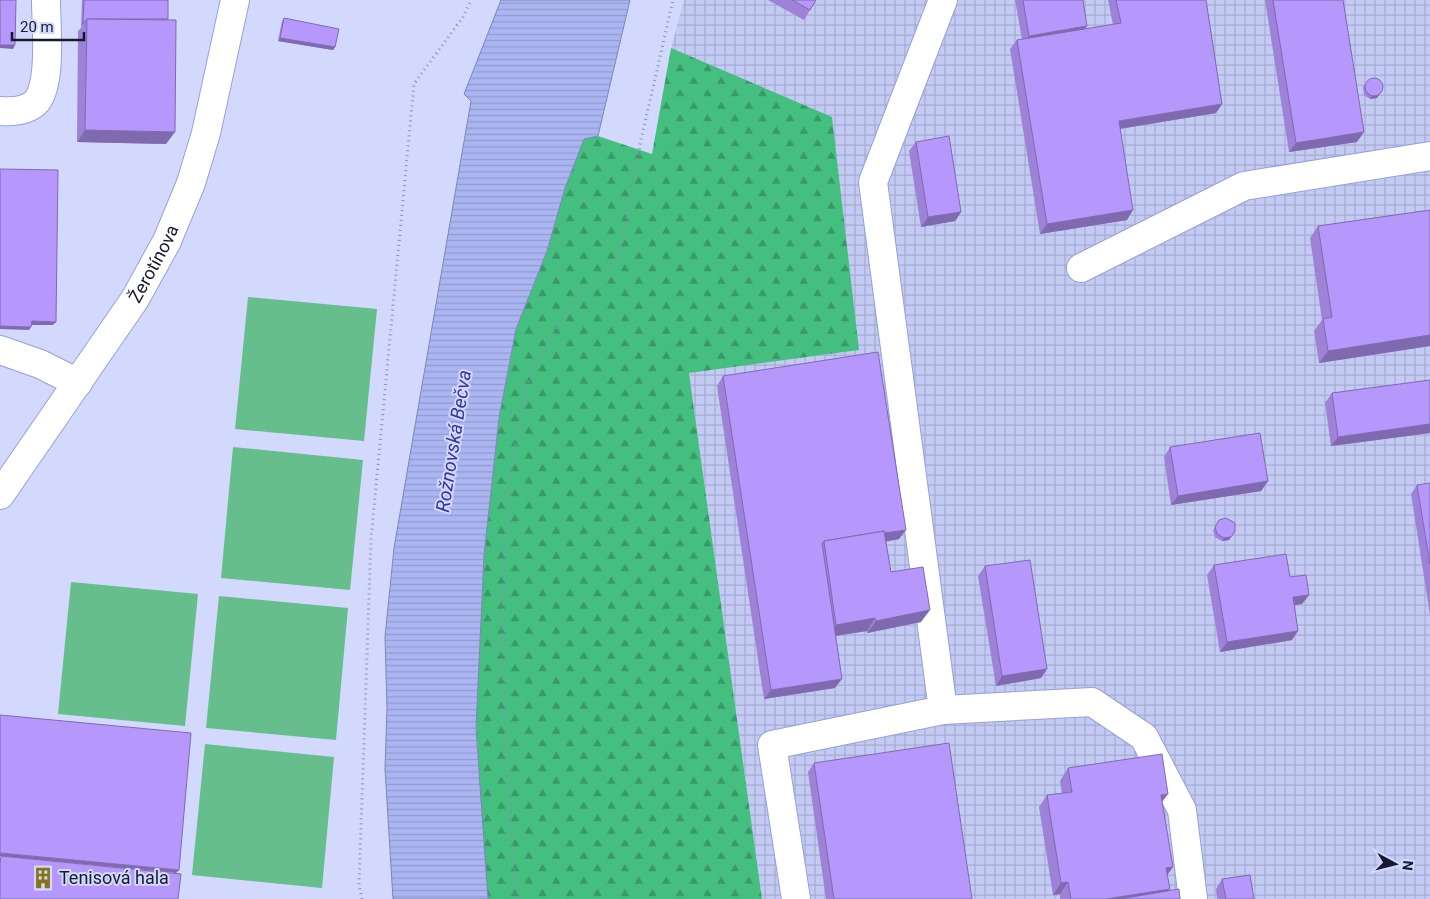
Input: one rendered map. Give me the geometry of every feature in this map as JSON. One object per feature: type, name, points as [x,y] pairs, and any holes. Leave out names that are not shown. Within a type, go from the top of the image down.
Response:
[{"type":"street","points":[[0,111],[18,111],[36,102],[42,91],[45,78],[46,0]]},
{"type":"street","name":"Žerotínova","points":[[0,495],[135,299],[167,241],[191,183],[206,133],[235,0]]},
{"type":"street","points":[[943,710],[873,182],[944,0]]},
{"type":"street","points":[[1081,268],[1244,186],[1430,156]]},
{"type":"street","points":[[0,350],[40,364],[78,383]]},
{"type":"street","points":[[796,899],[772,745],[943,710],[1092,702],[1144,737],[1182,810],[1193,899]]},
{"type":"path","points":[[362,899],[359,885],[371,540],[414,84],[463,17],[471,0]]},
{"type":"path","points":[[518,899],[513,858],[503,693],[502,608],[509,482],[528,380],[554,331],[585,290],[615,262],[621,247],[641,140],[673,0]]},
{"type":"shaded area","points":[[684,0],[1430,0],[1430,899],[762,899],[689,372],[859,350],[671,48]]},
{"type":"green space","points":[[671,48],[832,117],[859,350],[689,373],[762,899],[488,899],[485,877],[476,722],[484,555],[499,418],[516,329],[547,251],[565,188],[584,139],[598,136],[652,154]]},
{"type":"green space","points":[[248,297],[377,309],[364,441],[235,429]]},
{"type":"green space","points":[[233,447],[363,460],[350,590],[221,578]]},
{"type":"green space","points":[[71,582],[198,594],[185,726],[58,714]]},
{"type":"green space","points":[[219,596],[348,608],[336,740],[206,728]]},
{"type":"green space","points":[[205,744],[334,757],[322,888],[192,875]]},
{"type":"water","name":"Rožnovská Bečva","points":[[501,0],[630,0],[598,136],[584,139],[565,188],[547,251],[516,329],[499,418],[484,555],[476,728],[488,899],[393,899],[385,769],[387,708],[385,637],[394,548],[471,101],[464,94]]},
{"type":"building","points":[[0,0],[16,0],[15,45],[0,45]]},
{"type":"building","points":[[84,0],[168,0],[168,19],[87,19],[83,24]]},
{"type":"building","points":[[792,0],[816,0],[810,10]]},
{"type":"building","points":[[1023,0],[1083,0],[1087,26],[1029,36]]},
{"type":"building","points":[[1116,0],[1206,0],[1222,104],[1119,121],[1133,210],[1047,224],[1017,40],[1121,23]]},
{"type":"building","points":[[1273,0],[1343,0],[1364,132],[1296,143]]},
{"type":"building","points":[[284,18],[339,29],[335,47],[280,38]]},
{"type":"building","points":[[87,19],[176,20],[175,132],[85,130]]},
{"type":"building","points":[[1374,78],[1380,81],[1383,87],[1380,93],[1374,96],[1368,93],[1365,87],[1368,81]]},
{"type":"building","points":[[949,136],[961,212],[928,217],[916,142]]},
{"type":"building","points":[[0,169],[58,170],[56,322],[32,321],[31,327],[0,326]]},
{"type":"building","points":[[1430,210],[1430,335],[1328,351],[1323,319],[1332,317],[1318,226]]},
{"type":"building","points":[[878,352],[906,530],[884,533],[884,531],[824,541],[822,543],[842,679],[771,690],[723,376]]},
{"type":"building","points":[[1430,380],[1430,424],[1338,437],[1332,393]]},
{"type":"building","points":[[1260,433],[1268,481],[1178,496],[1170,447]]},
{"type":"building","points":[[1430,483],[1430,564],[1417,485]]},
{"type":"building","points":[[1226,518],[1235,523],[1235,531],[1231,537],[1224,538],[1217,534],[1215,527],[1219,520]]},
{"type":"building","points":[[884,531],[891,572],[923,567],[930,610],[876,621],[875,618],[836,625],[824,541]]},
{"type":"building","points":[[1286,554],[1290,577],[1306,575],[1309,595],[1293,597],[1298,631],[1227,642],[1214,565]]},
{"type":"building","points":[[1030,560],[1047,669],[1002,676],[985,566]]},
{"type":"building","points":[[0,715],[191,733],[179,870],[0,853]]},
{"type":"building","points":[[949,743],[972,899],[834,899],[814,763]]},
{"type":"building","points":[[1162,754],[1168,794],[1161,795],[1173,867],[1166,868],[1170,889],[1106,899],[1071,899],[1068,882],[1061,883],[1047,795],[1072,792],[1068,768]]},
{"type":"building","name":"Tenisová hala","points":[[1,856],[181,874],[178,899],[0,899]]},
{"type":"building","points":[[1250,875],[1254,899],[1226,899],[1222,879]]},
{"type":"building","points":[[1179,889],[1180,899],[1120,899]]},
{"type":"place","name":"Tenisová hala","points":[[43,878]]}]
